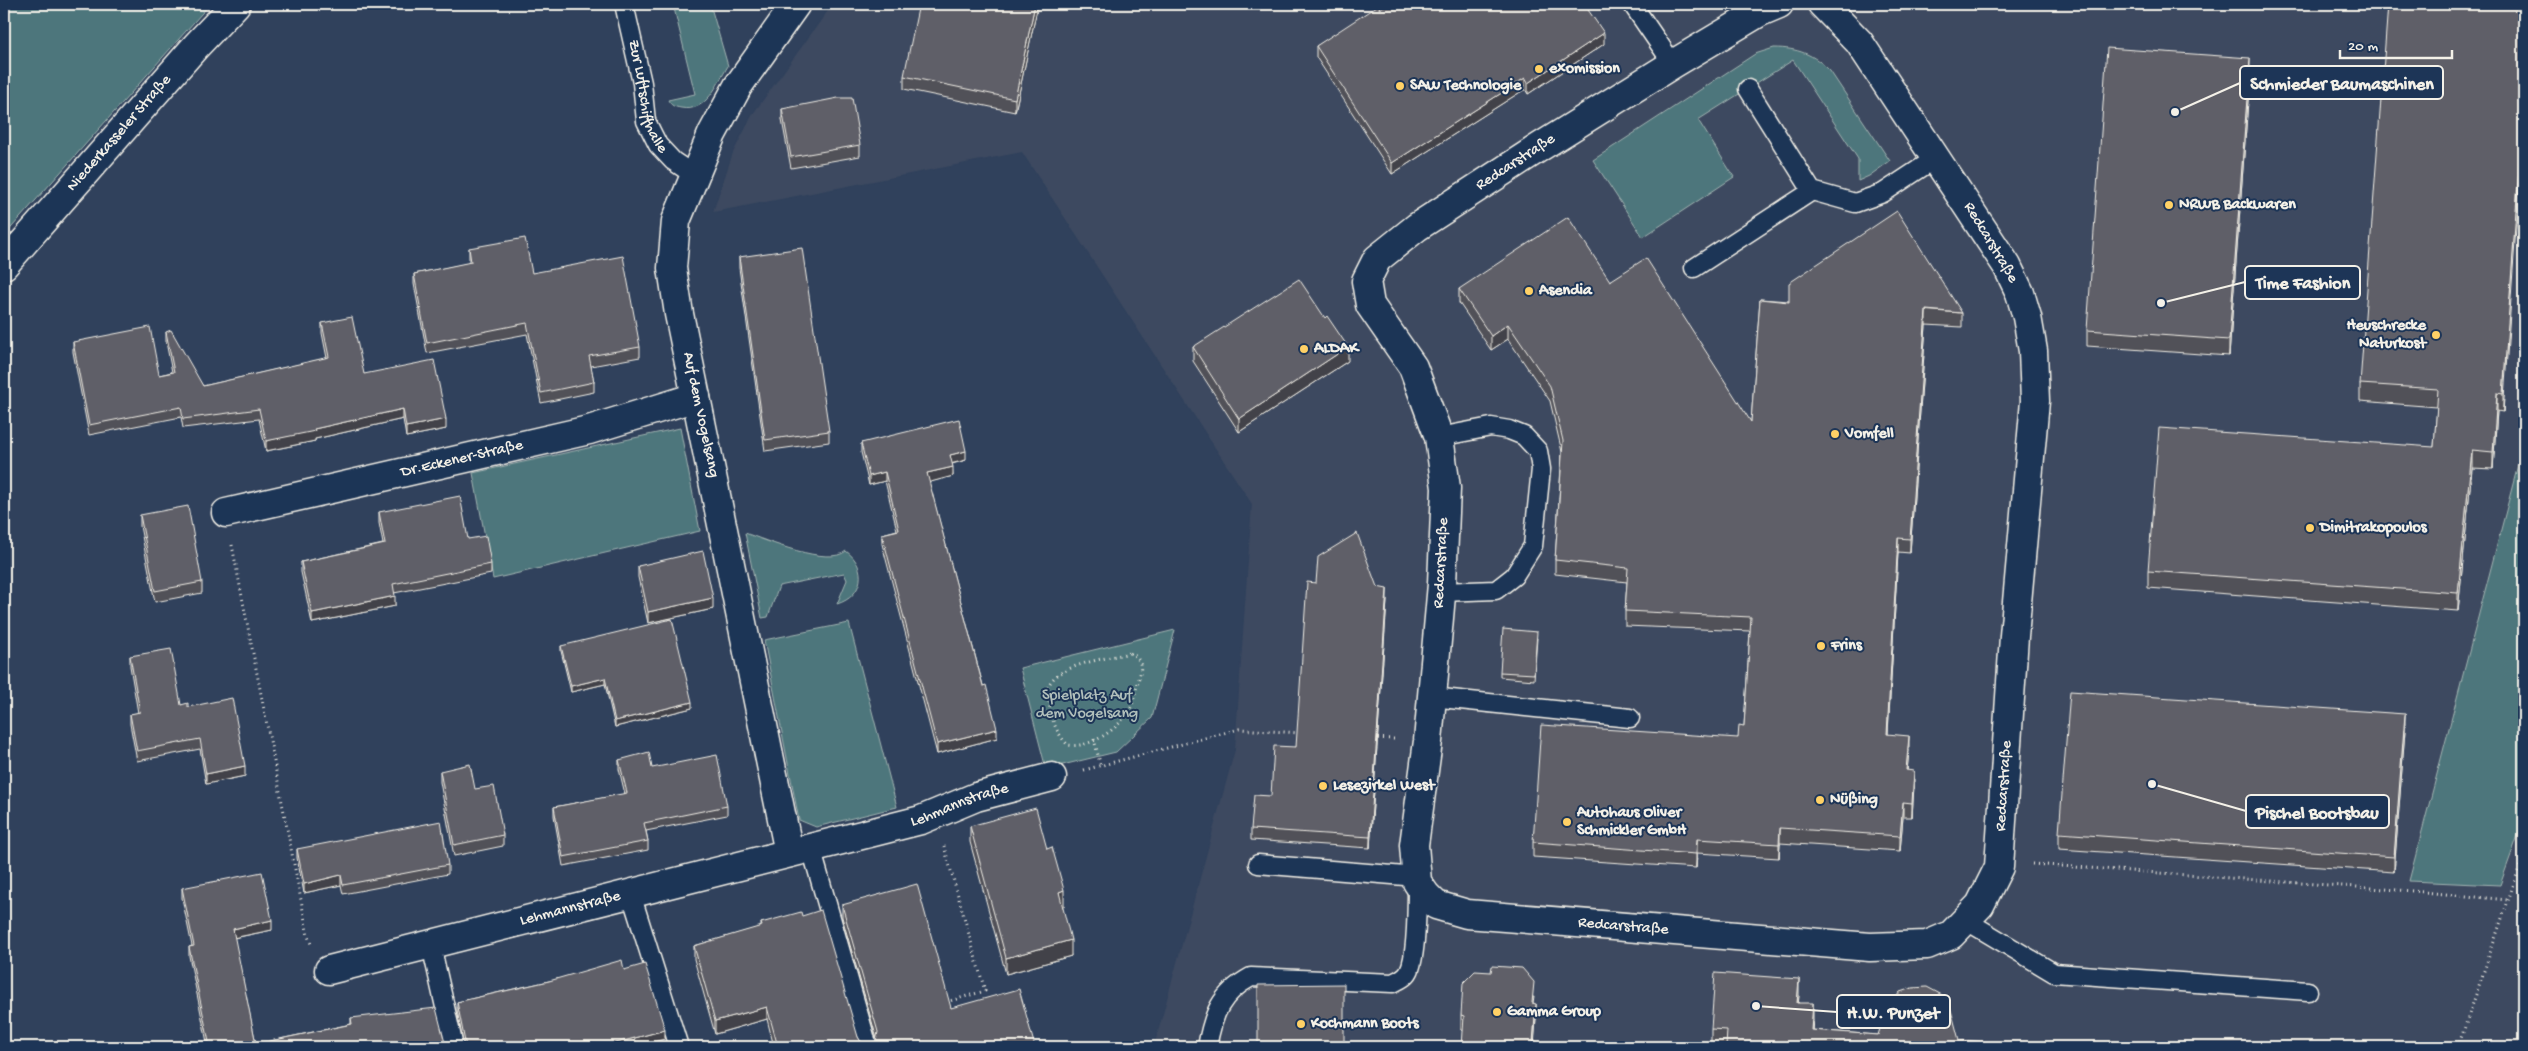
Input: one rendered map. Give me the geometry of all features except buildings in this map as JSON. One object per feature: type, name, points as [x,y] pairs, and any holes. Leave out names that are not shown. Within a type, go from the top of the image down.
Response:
[{"type":"street","name":"Niederkasseler Straße","points":[[4,265],[190,53],[236,4]]},
{"type":"street","name":"Auf dem Vogelsang","points":[[796,4],[738,86],[694,175],[676,221],[672,268],[696,396],[800,850]]},
{"type":"street","name":"Redcarstraße","points":[[1779,4],[1760,12],[1672,64],[1417,227],[1377,259],[1366,281],[1370,305],[1413,367],[1439,437],[1446,488],[1442,592],[1428,741],[1414,845],[1417,880],[1436,905],[1467,914],[1870,947],[1928,945],[1951,935],[1967,921],[1980,905],[2000,868],[2013,646],[2035,402],[2033,351],[2027,317],[2020,292],[2007,266],[1859,42],[1822,4]]},
{"type":"street","name":"Dr.Eckener-Straße","points":[[226,513],[589,430],[696,396]]},
{"type":"street","name":"Lehmannstraße","points":[[329,970],[631,894],[935,814],[976,798],[1052,777]]},
{"type":"lane","name":"Zur Luftschiffhalle","points":[[624,4],[642,83],[646,121],[658,145],[673,161],[694,175]]},
{"type":"lane","points":[[1632,4],[1672,64]]},
{"type":"lane","points":[[1748,88],[1812,191],[1855,203],[1883,194],[1936,158]]},
{"type":"lane","points":[[1694,268],[1812,191]]},
{"type":"lane","points":[[1439,437],[1491,427],[1509,430],[1524,436],[1538,451],[1541,469],[1533,546],[1514,576],[1496,590],[1442,592]]},
{"type":"lane","points":[[1432,697],[1630,718]]},
{"type":"lane","points":[[800,850],[868,1047]]},
{"type":"lane","points":[[1207,1047],[1213,1018],[1223,999],[1238,984],[1251,976],[1393,983],[1402,979],[1409,971],[1415,937],[1417,880],[1258,864]]},
{"type":"lane","points":[[631,894],[679,1047]]},
{"type":"lane","points":[[1967,921],[2054,973],[2308,991]]},
{"type":"lane","points":[[430,945],[454,1047]]},
{"type":"path","points":[[226,513],[308,936],[317,955],[329,970]]},
{"type":"path","points":[[1130,653],[1141,664],[1132,705],[1112,730],[1094,739],[1074,746],[1068,745],[1062,739],[1052,720],[1048,688],[1054,678],[1071,667],[1130,653]]},
{"type":"path","points":[[1052,777],[1100,767],[1240,729],[1309,733]]},
{"type":"path","points":[[1369,737],[1428,741]]},
{"type":"path","points":[[1094,739],[1100,767]]},
{"type":"path","points":[[935,814],[985,991],[938,1004]]},
{"type":"path","points":[[2458,1047],[2524,854]]},
{"type":"path","points":[[2000,868],[2022,863],[2403,890],[2508,900]]},
{"type":"shaded area","points":[[833,4],[2524,4],[2524,1047],[1154,1047],[1235,750],[1252,504],[1022,152],[713,212],[733,153],[753,114]]},
{"type":"green space","points":[[4,4],[210,4],[4,236]]},
{"type":"green space","points":[[673,4],[710,4],[728,66],[710,96],[698,106],[690,108],[675,107],[668,100],[695,94]]},
{"type":"green space","points":[[1774,48],[1790,49],[1805,53],[1824,65],[1830,71],[1890,161],[1869,176],[1858,181],[1858,159],[1793,60],[1698,120],[1734,177],[1643,237],[1593,160],[1755,54]]},
{"type":"green space","points":[[680,428],[700,531],[493,579],[473,473]]},
{"type":"green space","points":[[2524,442],[2524,819],[2500,885],[2409,881]]},
{"type":"green space","points":[[745,533],[781,546],[812,554],[838,555],[846,551],[858,565],[860,580],[858,588],[853,595],[837,604],[847,580],[844,573],[779,586],[768,617],[762,618]]},
{"type":"green space","points":[[849,623],[897,807],[816,827],[799,820],[764,640]]},
{"type":"green space","name":"Spielplatz Auf dem Vogelsang","points":[[1175,630],[1152,718],[1116,752],[1046,769],[1020,668]]},
{"type":"place","name":"exomission","points":[[1539,69]]},
{"type":"place","name":"SAW Technologie","points":[[1400,86]]},
{"type":"place","name":"Schmieder Baumaschinen","points":[[2175,112]]},
{"type":"place","name":"NRWB Backwaren","points":[[2169,205]]},
{"type":"place","name":"Asendia","points":[[1529,291]]},
{"type":"place","name":"Time Fashion","points":[[2161,303]]},
{"type":"place","name":"Heuschrecke Naturkost","points":[[2436,335]]},
{"type":"place","name":"ALDAK","points":[[1304,349]]},
{"type":"place","name":"Vomfell","points":[[1835,434]]},
{"type":"place","name":"Dimitrakopoulos","points":[[2310,528]]},
{"type":"place","name":"Frins","points":[[1821,646]]},
{"type":"place","name":"Pischel Bootsbau","points":[[2152,784]]},
{"type":"place","name":"Lesezirkel West","points":[[1323,786]]},
{"type":"place","name":"Nüßing","points":[[1820,800]]},
{"type":"place","name":"Autohaus Oliver Schmickler GmbH","points":[[1567,822]]},
{"type":"place","name":"H.W. Punzet","points":[[1756,1006]]},
{"type":"place","name":"Gamma Group","points":[[1497,1012]]},
{"type":"place","name":"Kochmann Boots","points":[[1301,1024]]}]
